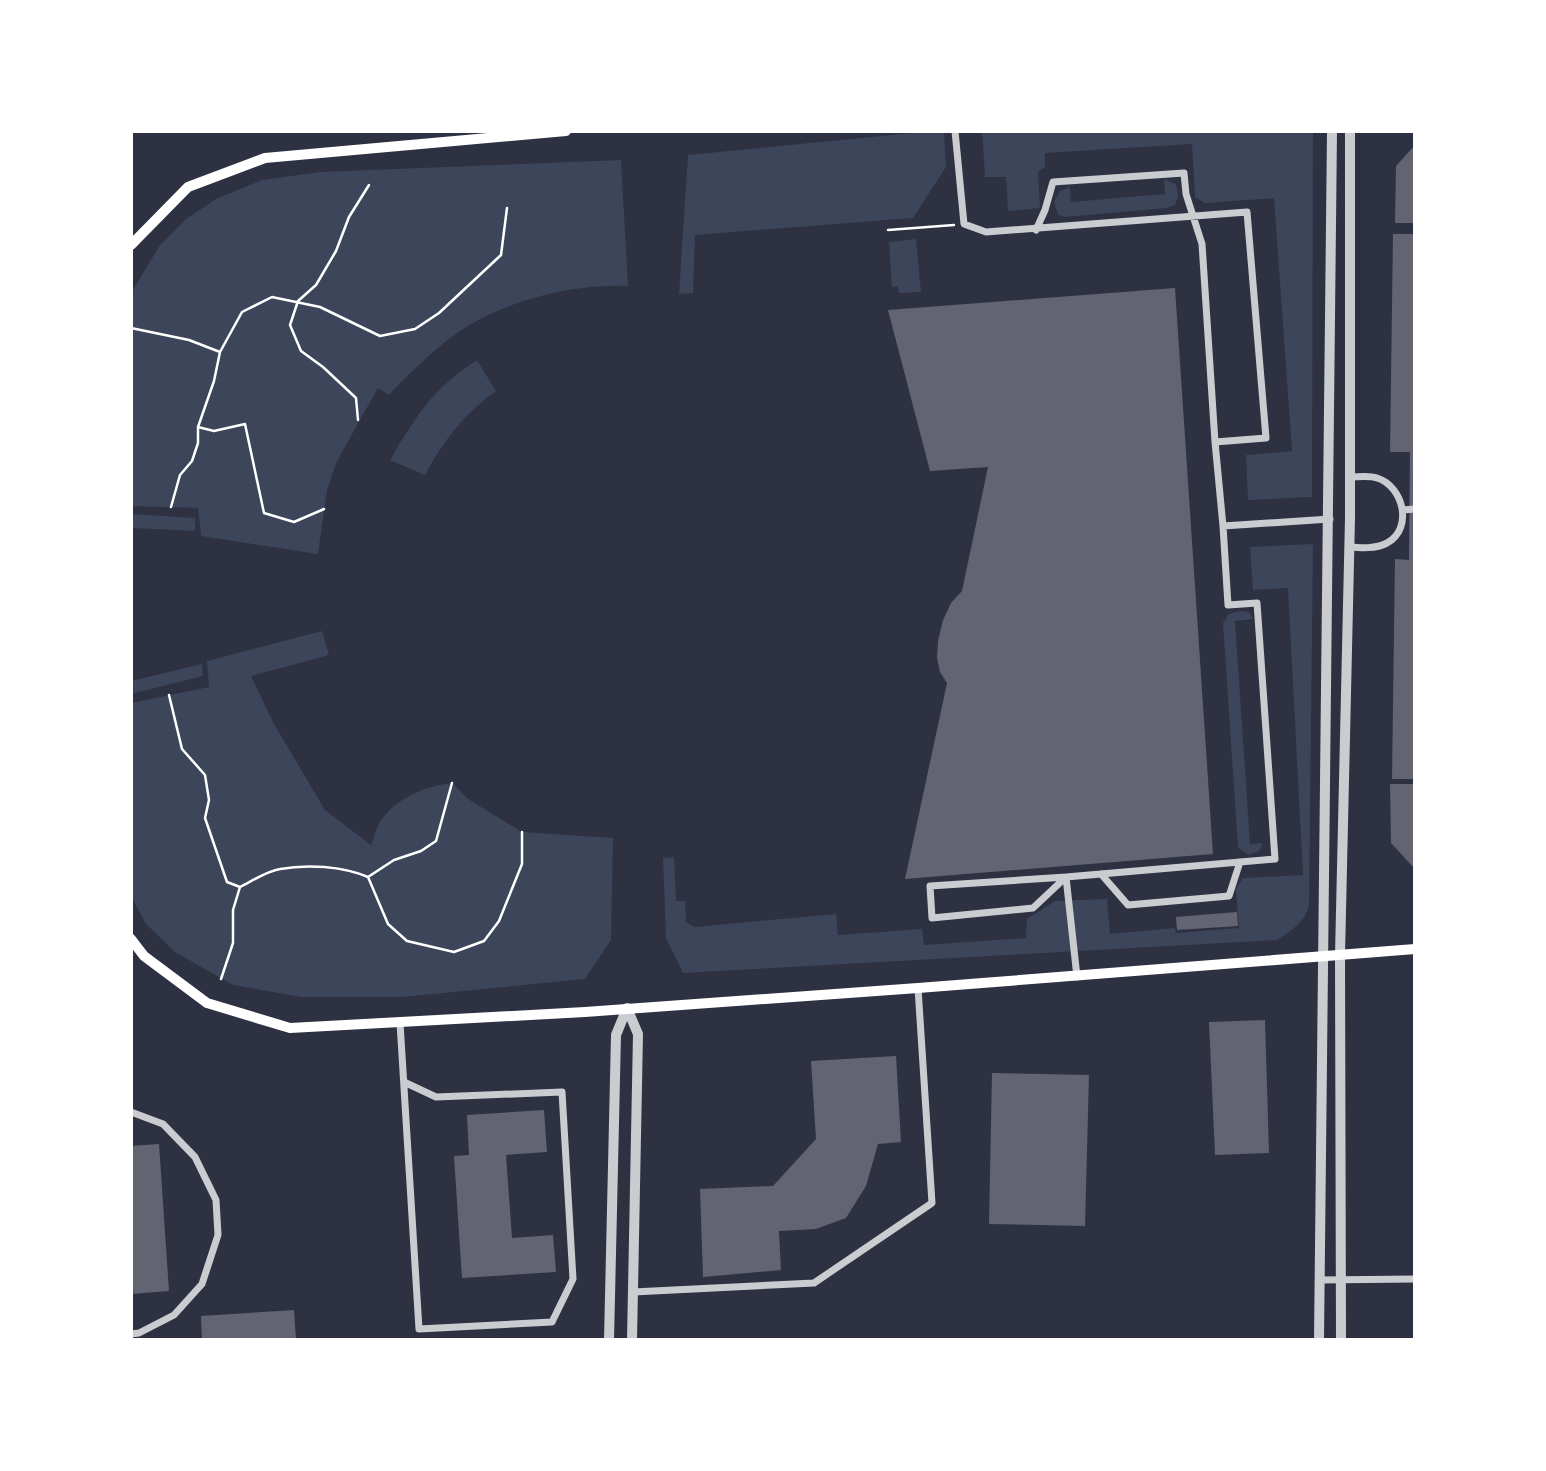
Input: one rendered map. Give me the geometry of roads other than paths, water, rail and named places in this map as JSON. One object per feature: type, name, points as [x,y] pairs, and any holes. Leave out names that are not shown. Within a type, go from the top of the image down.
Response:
[{"type":"main road","points":[[131,245],[188,187],[265,158],[566,131]]},
{"type":"main road","points":[[131,939],[144,956],[206,1003],[290,1028],[400,1023],[1077,977],[1415,949]]},
{"type":"street","points":[[955,131],[964,224],[986,232],[1247,212],[1266,438],[1216,442]]},
{"type":"street","points":[[1319,1340],[1321,957],[1330,519],[1332,131]]},
{"type":"street","points":[[1341,1340],[1340,955],[1350,518],[1350,131]]},
{"type":"street","points":[[1036,230],[1053,182],[1184,173],[1186,194],[1202,244],[1228,605],[1257,603],[1275,859],[930,886],[932,918],[1033,908],[1066,877]]},
{"type":"street","points":[[1349,547],[1366,548],[1388,542],[1396,535],[1403,510],[1396,490],[1386,482],[1376,477],[1350,477]]},
{"type":"street","points":[[1403,510],[1415,509]]},
{"type":"street","points":[[1223,526],[1350,518]]},
{"type":"street","points":[[1101,874],[1128,905],[1229,896],[1240,862]]},
{"type":"street","points":[[1066,877],[1077,977]]},
{"type":"street","points":[[633,1292],[814,1283],[932,1203],[918,988]]},
{"type":"street","points":[[627,1008],[638,1034],[632,1340]]},
{"type":"street","points":[[609,1340],[616,1035],[627,1008]]},
{"type":"street","points":[[400,1023],[419,1329],[552,1322],[573,1279],[562,1091],[436,1097],[404,1082]]},
{"type":"street","points":[[131,1112],[163,1124],[195,1157],[216,1200],[218,1235],[202,1284],[174,1315],[139,1333],[131,1334]]},
{"type":"street","points":[[1319,1280],[1415,1279]]}]
